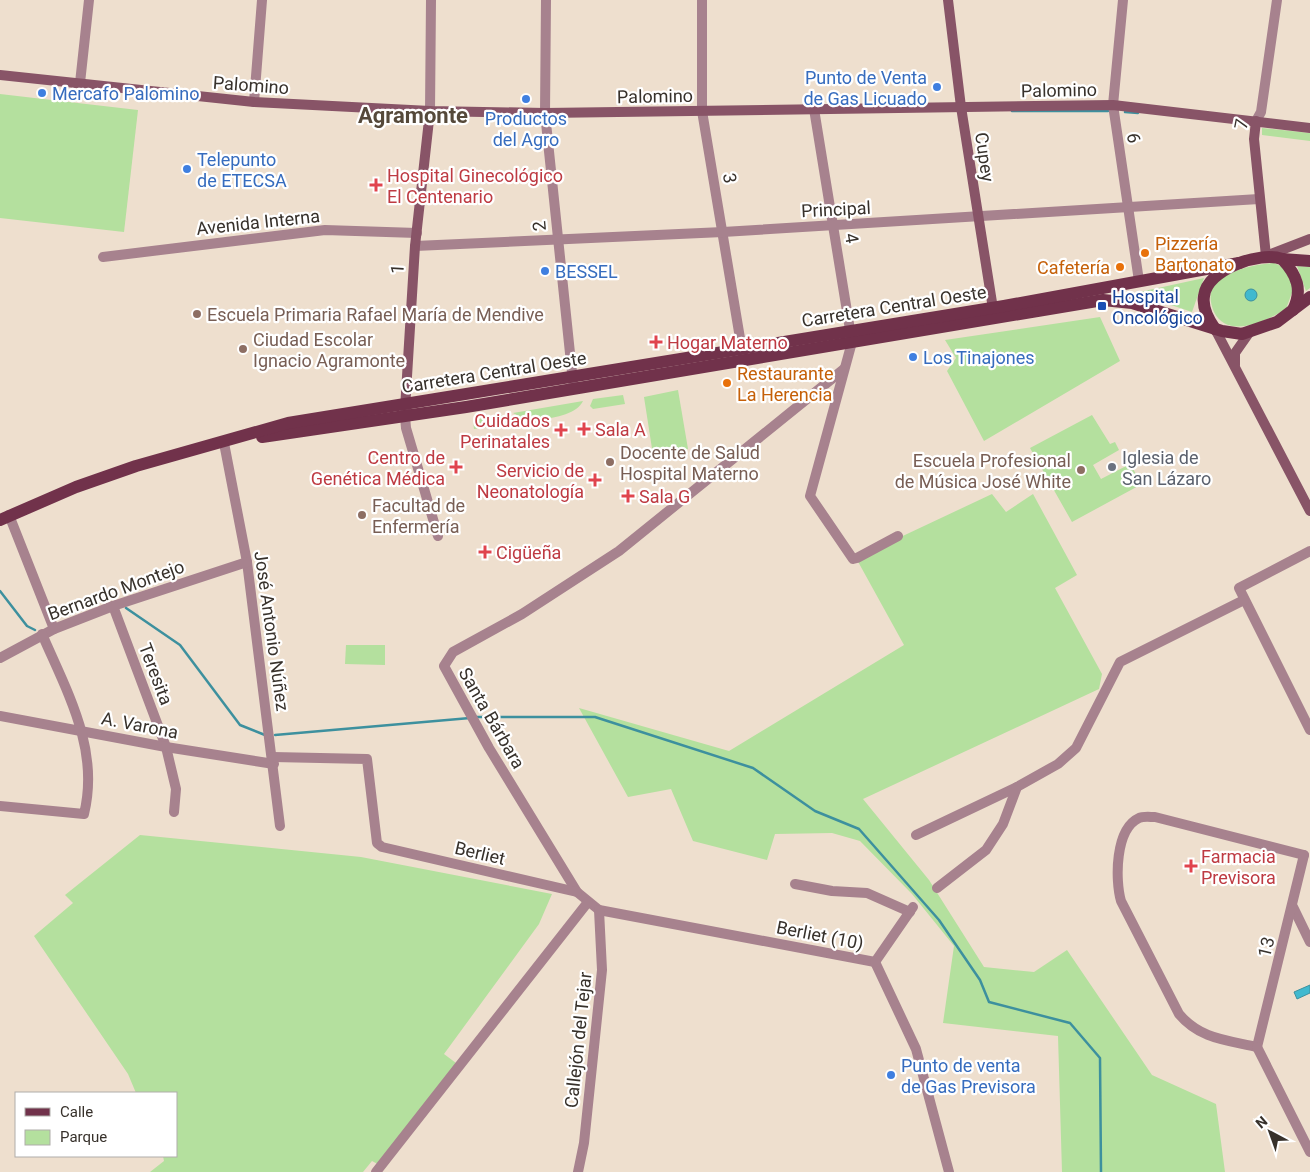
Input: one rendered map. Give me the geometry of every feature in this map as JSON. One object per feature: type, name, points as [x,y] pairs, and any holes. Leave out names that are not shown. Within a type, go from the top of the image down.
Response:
[{"type":"main road","points":[[1193,321],[1210,282],[1219,274],[1240,263],[1266,256],[1310,261]]},
{"type":"main road","points":[[1282,259],[1290,268],[1298,285],[1297,302],[1293,310]]},
{"type":"main road","name":"Carretera Central Oeste","points":[[994,313],[1139,281],[1240,263]]},
{"type":"main road","points":[[1204,296],[1204,307],[1215,329],[1227,332],[1249,333],[1277,322],[1310,297]]},
{"type":"main road","name":"Carretera Central Oeste","points":[[5,517],[76,487],[127,469],[227,442],[994,313],[1103,300],[1118,300],[1215,329]]},
{"type":"street","points":[[80,83],[89,0]]},
{"type":"street","points":[[254,102],[262,0]]},
{"type":"street","name":"1","points":[[431,0],[430,111],[415,246],[405,411],[406,428],[438,536]]},
{"type":"street","name":"2","points":[[546,0],[545,114],[556,241],[573,383]]},
{"type":"street","name":"3","points":[[702,0],[702,111],[743,355]]},
{"type":"street","name":"Cupey","points":[[948,0],[977,217],[994,313]]},
{"type":"street","name":"6","points":[[1124,0],[1112,105],[1139,281]]},
{"type":"street","name":"7","points":[[1266,256],[1254,139],[1256,120],[1261,112],[1277,0]]},
{"type":"street","name":"Palomino","points":[[0,75],[254,102],[430,111],[545,114],[1112,105],[1256,120],[1310,128]]},
{"type":"street","name":"4","points":[[814,110],[852,337]]},
{"type":"street","name":"Principal","points":[[415,246],[556,241],[833,226],[1259,199]]},
{"type":"street","name":"Avenida Interna","points":[[103,258],[325,230],[417,233]]},
{"type":"street","points":[[1266,256],[1310,239]]},
{"type":"street","points":[[1215,329],[1310,511]]},
{"type":"street","points":[[1236,368],[1234,353],[1249,333]]},
{"type":"street","points":[[852,337],[810,496],[853,559],[898,536]]},
{"type":"street","name":"Santa Bárbara","points":[[598,910],[578,892],[481,733],[444,666],[453,652],[522,614],[619,551],[844,369]]},
{"type":"street","name":"José Antonio Núñez","points":[[227,442],[247,562],[274,760],[280,826]]},
{"type":"street","points":[[5,517],[54,628]]},
{"type":"street","points":[[1310,551],[1239,588],[1310,730]]},
{"type":"street","name":"Bernardo Montejo","points":[[0,658],[54,628],[113,606],[247,562]]},
{"type":"street","points":[[916,835],[1016,787],[1058,764],[1076,748],[1120,662],[1244,600]]},
{"type":"street","name":"Teresita","points":[[113,606],[166,748],[176,789],[174,812]]},
{"type":"street","points":[[0,806],[84,814],[90,779],[83,730],[42,634]]},
{"type":"street","name":"A. Varona","points":[[0,716],[83,730],[166,748],[274,760],[367,759],[377,843]]},
{"type":"street","points":[[937,888],[986,850],[1003,824],[1016,787]]},
{"type":"street","points":[[1307,853],[1155,817],[1140,817],[1130,824],[1124,837],[1116,870],[1116,885],[1121,901],[1179,1014],[1190,1027],[1205,1035],[1257,1047],[1310,1152]]},
{"type":"street","name":"Berliet","points":[[377,843],[382,847],[578,892]]},
{"type":"street","name":"13","points":[[1257,1047],[1307,853]]},
{"type":"street","points":[[795,884],[832,891],[867,893],[912,910],[875,962]]},
{"type":"street","points":[[376,1172],[588,902]]},
{"type":"street","points":[[1293,907],[1310,942]]},
{"type":"street","name":"Berliet (10)","points":[[598,910],[875,962],[916,1049],[949,1172]]},
{"type":"street","name":"Callejón del Tejar","points":[[578,1172],[584,1143],[602,970],[598,910]]},
{"type":"green space","points":[[0,94],[138,110],[124,232],[0,218]]},
{"type":"green space","points":[[1262,128],[1310,133],[1310,141],[1262,135]]},
{"type":"green space","points":[[1274,263],[1283,267],[1294,287],[1286,309],[1248,326],[1228,325],[1220,320],[1214,312],[1211,300],[1212,289],[1217,282],[1240,269]]},
{"type":"green space","points":[[1297,266],[1310,267],[1310,288],[1306,291]]},
{"type":"green space","points":[[1204,278],[1192,312],[1135,293]]},
{"type":"green space","points":[[1100,317],[1120,361],[984,441],[947,371],[956,358],[945,340]]},
{"type":"green space","points":[[678,390],[688,449],[653,455],[644,397]]},
{"type":"green space","points":[[623,395],[625,404],[593,409],[590,406],[593,399]]},
{"type":"green space","points":[[583,401],[571,412],[551,418],[529,418],[513,413]]},
{"type":"green space","points":[[503,415],[506,422],[502,425],[474,429],[473,420]]},
{"type":"green space","points":[[1092,415],[1110,444],[1115,442],[1119,450],[1093,465],[1101,479],[1130,464],[1142,484],[1072,522],[1030,448]]},
{"type":"green space","points":[[992,494],[1006,512],[1033,494],[1077,575],[1055,588],[1102,674],[1099,689],[863,799],[929,880],[984,967],[1034,972],[1067,950],[1152,1075],[1216,1104],[1225,1172],[1062,1172],[1058,1036],[943,1023],[954,946],[912,894],[860,841],[832,833],[775,834],[767,860],[693,841],[671,789],[628,797],[579,708],[729,751],[904,645],[856,558]]},
{"type":"green space","points":[[346,645],[385,645],[385,665],[345,664]]},
{"type":"green space","points":[[140,835],[361,857],[552,894],[539,924],[444,1054],[460,1066],[385,1168],[372,1161],[363,1172],[150,1172],[164,1161],[163,1157],[178,1157],[178,1092],[136,1092],[128,1074],[34,936],[73,903],[65,895]]},
{"type":"water","points":[[1249,289],[1253,289],[1257,295],[1253,301],[1249,301],[1245,297],[1245,293]]},
{"type":"water","points":[[1310,985],[1310,993],[1297,999],[1294,992]]},
{"type":"waterway","points":[[1012,111],[1108,111]]},
{"type":"waterway","points":[[1125,112],[1138,113]]},
{"type":"waterway","points":[[0,591],[27,626],[35,630]]},
{"type":"waterway","points":[[126,608],[180,645],[240,725],[265,735]]},
{"type":"waterway","points":[[475,717],[595,717],[753,768],[815,811],[859,829],[939,920],[980,980],[989,1002],[1070,1023],[1100,1058],[1101,1172]]},
{"type":"waterway","points":[[275,735],[470,718]]},
{"type":"place","name":"Punto de Venta de Gas Licuado","points":[[937,87]]},
{"type":"place","name":"Mercafo Palomino","points":[[42,93]]},
{"type":"place","name":"Productos del Agro","points":[[526,99]]},
{"type":"place","name":"Telepunto de ETECSA","points":[[187,169]]},
{"type":"place","name":"Hospital Ginecológico El Centenario","points":[[376,185]]},
{"type":"place","name":"Pizzería Bartonato","points":[[1145,253]]},
{"type":"place","name":"Cafetería","points":[[1120,267]]},
{"type":"place","name":"BESSEL","points":[[545,271]]},
{"type":"place","name":"Hospital Oncológico","points":[[1102,306]]},
{"type":"place","name":"Escuela Primaria Rafael María de Mendive","points":[[197,314]]},
{"type":"place","name":"Hogar Materno","points":[[656,342]]},
{"type":"place","name":"Ciudad Escolar Ignacio Agramonte","points":[[243,349]]},
{"type":"place","name":"Los Tinajones","points":[[913,357]]},
{"type":"place","name":"Restaurante La Herencia","points":[[727,383]]},
{"type":"place","name":"Sala A","points":[[584,429]]},
{"type":"place","name":"Cuidados Perinatales","points":[[561,430]]},
{"type":"place","name":"Docente de Salud Hospital Materno","points":[[610,462]]},
{"type":"place","name":"Centro de Genética Médica","points":[[456,467]]},
{"type":"place","name":"Iglesia de San Lázaro","points":[[1112,467]]},
{"type":"place","name":"Escuela Profesional de Música José White","points":[[1081,470]]},
{"type":"place","name":"Servicio de Neonatología","points":[[595,480]]},
{"type":"place","name":"Sala G","points":[[628,496]]},
{"type":"place","name":"Facultad de Enfermería","points":[[362,515]]},
{"type":"place","name":"Cigüeña","points":[[485,552]]},
{"type":"place","name":"Farmacia Previsora","points":[[1191,866]]},
{"type":"place","name":"Punto de venta de Gas Previsora","points":[[891,1075]]},
{"type":"district","name":"Agramonte","points":[[413,115]]}]
